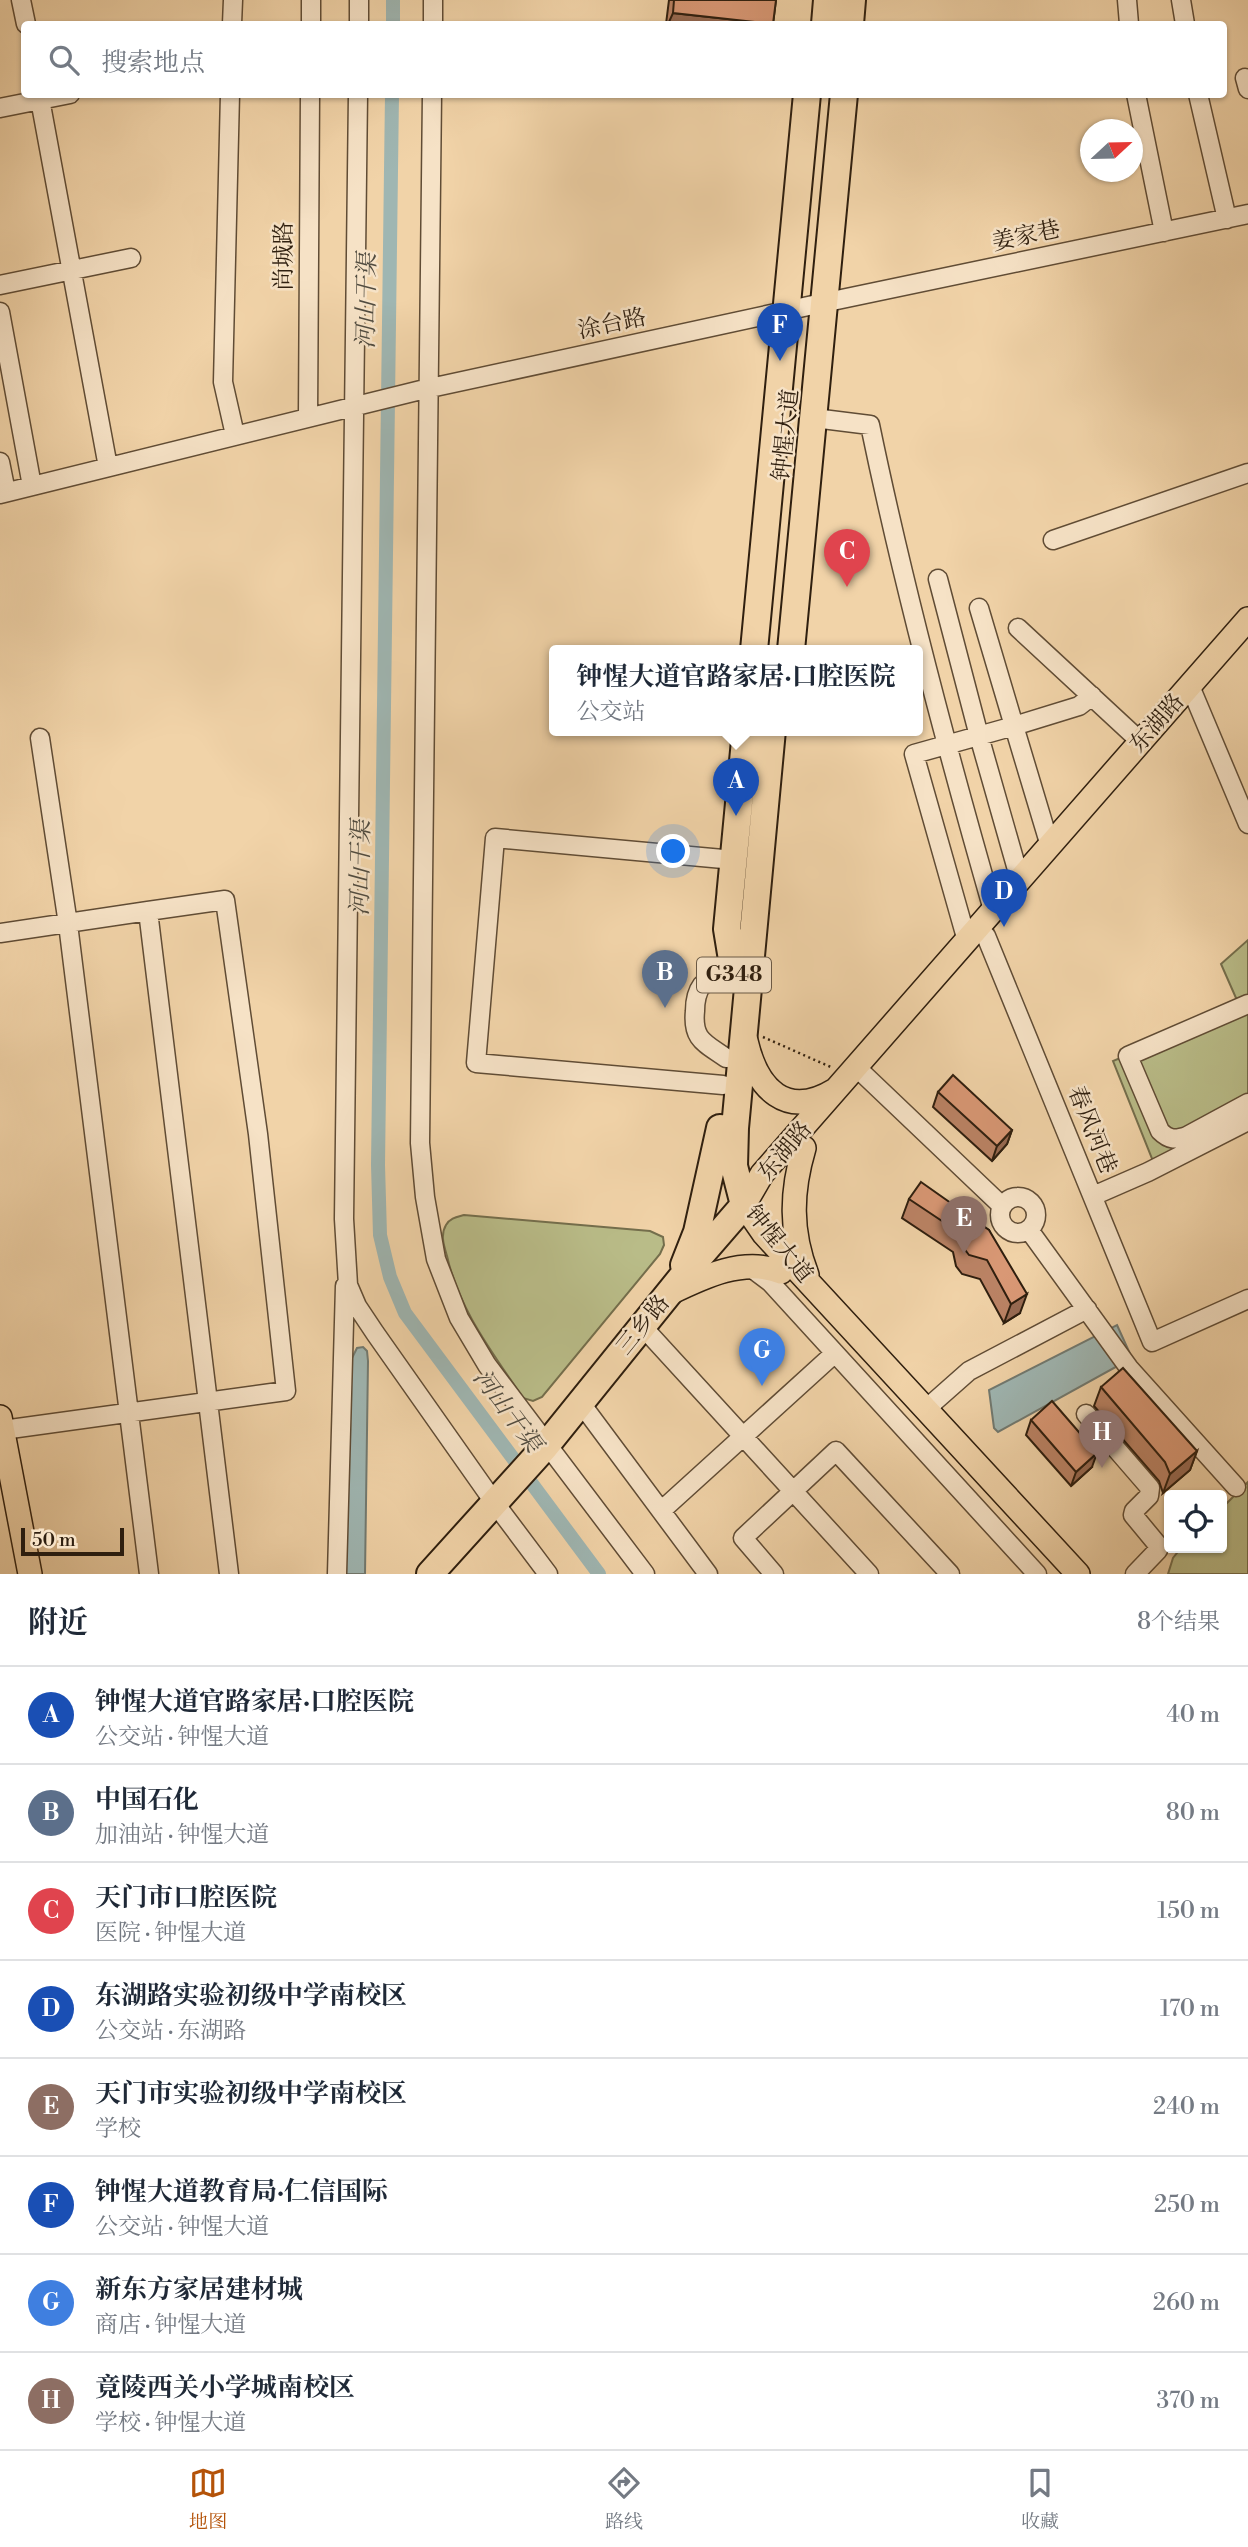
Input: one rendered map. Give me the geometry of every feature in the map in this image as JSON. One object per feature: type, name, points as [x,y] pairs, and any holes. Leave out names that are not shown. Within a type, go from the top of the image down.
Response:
[{"type":"highway","points":[[814,21],[816,0]]},
{"type":"highway","points":[[825,21],[827,0]]},
{"type":"highway","points":[[839,21],[841,0]]},
{"type":"highway","points":[[850,21],[852,0]]},
{"type":"highway","points":[[791,645],[814,418],[806,306],[807,98]]},
{"type":"highway","name":"钟惺大道","points":[[780,645],[806,306],[818,98]]},
{"type":"highway","name":"钟惺大道","points":[[766,645],[806,306],[837,107]]},
{"type":"highway","points":[[755,645],[806,306]]},
{"type":"highway","points":[[734,972],[727,929],[734,860],[768,736]]},
{"type":"highway","name":"钟惺大道","points":[[740,1211],[725,1193],[719,1165],[720,1128],[734,972],[768,736]]},
{"type":"highway","name":"钟惺大道","points":[[740,1211],[734,1146],[769,736]]},
{"type":"highway","points":[[668,1294],[683,1267],[696,1232],[720,1128]]},
{"type":"highway","name":"三乡路","points":[[495,1501],[546,1445],[668,1294],[740,1211]]},
{"type":"highway","points":[[430,1574],[495,1501]]},
{"type":"main road","name":"东湖路","points":[[740,1211],[762,1174],[977,938],[1192,690],[1248,619]]},
{"type":"main road","name":"东湖路","points":[[977,938],[993,910],[1140,742],[1248,633]]},
{"type":"main road","points":[[743,1028],[753,1067],[765,1086],[792,1101],[826,1095],[853,1076]]},
{"type":"main road","name":"东湖路","points":[[740,1211],[773,1182],[804,1147],[853,1076]]},
{"type":"main road","points":[[804,1147],[795,1183],[794,1231],[811,1284]]},
{"type":"main road","name":"钟惺大道","points":[[740,1211],[749,1236],[1060,1574]]},
{"type":"main road","name":"钟惺大道","points":[[740,1211],[811,1284],[1078,1574]]},
{"type":"main road","points":[[668,1294],[710,1275],[750,1267],[782,1272]]},
{"type":"main road","points":[[1,1423],[30,1574]]},
{"type":"street","points":[[21,0],[25,21]]},
{"type":"street","points":[[232,21],[233,0]]},
{"type":"street","points":[[310,21],[311,0]]},
{"type":"street","points":[[359,0],[359,21]]},
{"type":"street","points":[[433,0],[433,21]]},
{"type":"street","points":[[1127,0],[1129,21]]},
{"type":"street","points":[[1181,0],[1184,21]]},
{"type":"street","points":[[0,108],[35,98]]},
{"type":"street","points":[[39,98],[108,467]]},
{"type":"street","points":[[230,98],[223,382],[235,435]]},
{"type":"street","name":"尚城路","points":[[308,417],[310,98]]},
{"type":"street","points":[[337,1574],[345,1262],[358,405],[358,98]]},
{"type":"street","points":[[432,98],[425,389],[420,1143],[425,1197],[436,1259],[459,1318],[487,1365],[645,1574]]},
{"type":"street","points":[[1137,98],[1164,232]]},
{"type":"street","points":[[1199,98],[1227,219]]},
{"type":"street","name":"姜家巷","points":[[806,306],[1248,215]]},
{"type":"street","points":[[0,285],[131,258]]},
{"type":"street","name":"涂台路","points":[[358,405],[806,306]]},
{"type":"street","points":[[0,312],[32,486]]},
{"type":"street","points":[[0,462],[3,493],[358,405]]},
{"type":"street","points":[[814,418],[870,425],[895,545],[920,645]]},
{"type":"street","points":[[1053,540],[1248,473]]},
{"type":"street","points":[[938,579],[1020,880]]},
{"type":"street","points":[[979,608],[1050,846]]},
{"type":"street","points":[[1018,628],[1140,742]]},
{"type":"street","points":[[923,655],[993,910]]},
{"type":"street","points":[[1192,690],[1248,824]]},
{"type":"street","points":[[946,745],[1079,706],[1091,696]]},
{"type":"street","points":[[40,738],[68,924],[149,1574]]},
{"type":"street","name":"春风河巷","points":[[946,745],[914,754],[977,938],[1093,1196],[1152,1342],[1248,1299]]},
{"type":"street","points":[[723,1085],[476,1063],[495,838],[734,860]]},
{"type":"street","points":[[0,933],[225,900],[258,1133],[286,1391],[129,1413],[1,1423]]},
{"type":"street","points":[[148,911],[229,1574]]},
{"type":"street","points":[[726,1058],[700,1039],[695,1032],[696,999],[697,991],[702,985],[734,972]]},
{"type":"street","points":[[1248,1004],[1128,1056],[1160,1131],[1168,1139],[1177,1140],[1187,1136],[1248,1103]]},
{"type":"street","points":[[853,1076],[1002,1206]]},
{"type":"street","points":[[1093,1196],[1148,1172],[1248,1121]]},
{"type":"street","points":[[1010,1198],[1028,1199],[1035,1209],[1035,1220],[1029,1230],[1018,1233],[1006,1229],[1000,1218],[1002,1206],[1010,1198]]},
{"type":"street","points":[[1029,1230],[1129,1368],[1236,1487]]},
{"type":"street","points":[[345,1262],[348,1285],[357,1306],[548,1574]]},
{"type":"street","points":[[750,1267],[770,1282],[1037,1574]]},
{"type":"street","points":[[926,1409],[969,1371],[1087,1309]]},
{"type":"street","points":[[642,1326],[869,1574]]},
{"type":"street","points":[[661,1511],[835,1353]]},
{"type":"street","points":[[580,1402],[708,1574]]},
{"type":"street","points":[[1086,1414],[1150,1488],[1149,1496],[1133,1515],[1157,1544],[1158,1550],[1135,1574]]},
{"type":"street","points":[[774,1574],[743,1538],[836,1451],[950,1574]]},
{"type":"path","points":[[743,1028],[853,1076]]},
{"type":"green space","points":[[1248,940],[1248,1118],[1155,1166],[1113,1061],[1240,1007],[1221,964]]},
{"type":"green space","points":[[464,1215],[650,1231],[663,1237],[664,1245],[660,1254],[542,1397],[533,1401],[523,1398],[489,1348],[468,1313],[452,1276],[443,1233],[450,1221]]},
{"type":"green space","points":[[1248,1482],[1248,1574],[1168,1574],[1177,1553],[1227,1553],[1227,1503]]},
{"type":"water","points":[[1117,1325],[1132,1358],[998,1432],[994,1428],[989,1390]]},
{"type":"water","points":[[363,1347],[367,1351],[368,1361],[365,1574],[343,1574],[352,1358],[357,1348]]},
{"type":"building","points":[[674,0],[776,0],[773,21],[746,21],[673,13]]},
{"type":"building","points":[[953,1075],[1012,1130],[997,1146],[938,1092]]},
{"type":"building","points":[[921,1182],[989,1230],[1027,1294],[1011,1304],[987,1260],[969,1255],[963,1247],[960,1233],[909,1199]]},
{"type":"building","points":[[1123,1368],[1197,1451],[1170,1474],[1165,1462],[1101,1387]]},
{"type":"building","points":[[1052,1401],[1097,1453],[1076,1472],[1031,1420]]},
{"type":"waterway","name":"河山干渠","points":[[393,0],[393,21]]},
{"type":"waterway","name":"河山干渠","points":[[392,98],[378,1165],[380,1235],[390,1277],[405,1313],[599,1574]]},
{"type":"place","name":"钟惺大道教育局·仁信国际","points":[[780,361]]},
{"type":"place","name":"天门市口腔医院","points":[[847,587]]},
{"type":"place","name":"钟惺大道官路家居·口腔医院","points":[[736,816]]},
{"type":"place","name":"东湖路实验初级中学南校区","points":[[1004,927]]},
{"type":"place","name":"中国石化","points":[[665,1008]]},
{"type":"place","name":"天门市实验初级中学南校区","points":[[964,1254]]},
{"type":"place","name":"新东方家居建材城","points":[[762,1386]]},
{"type":"place","name":"竟陵西关小学城南校区","points":[[1102,1468]]}]
